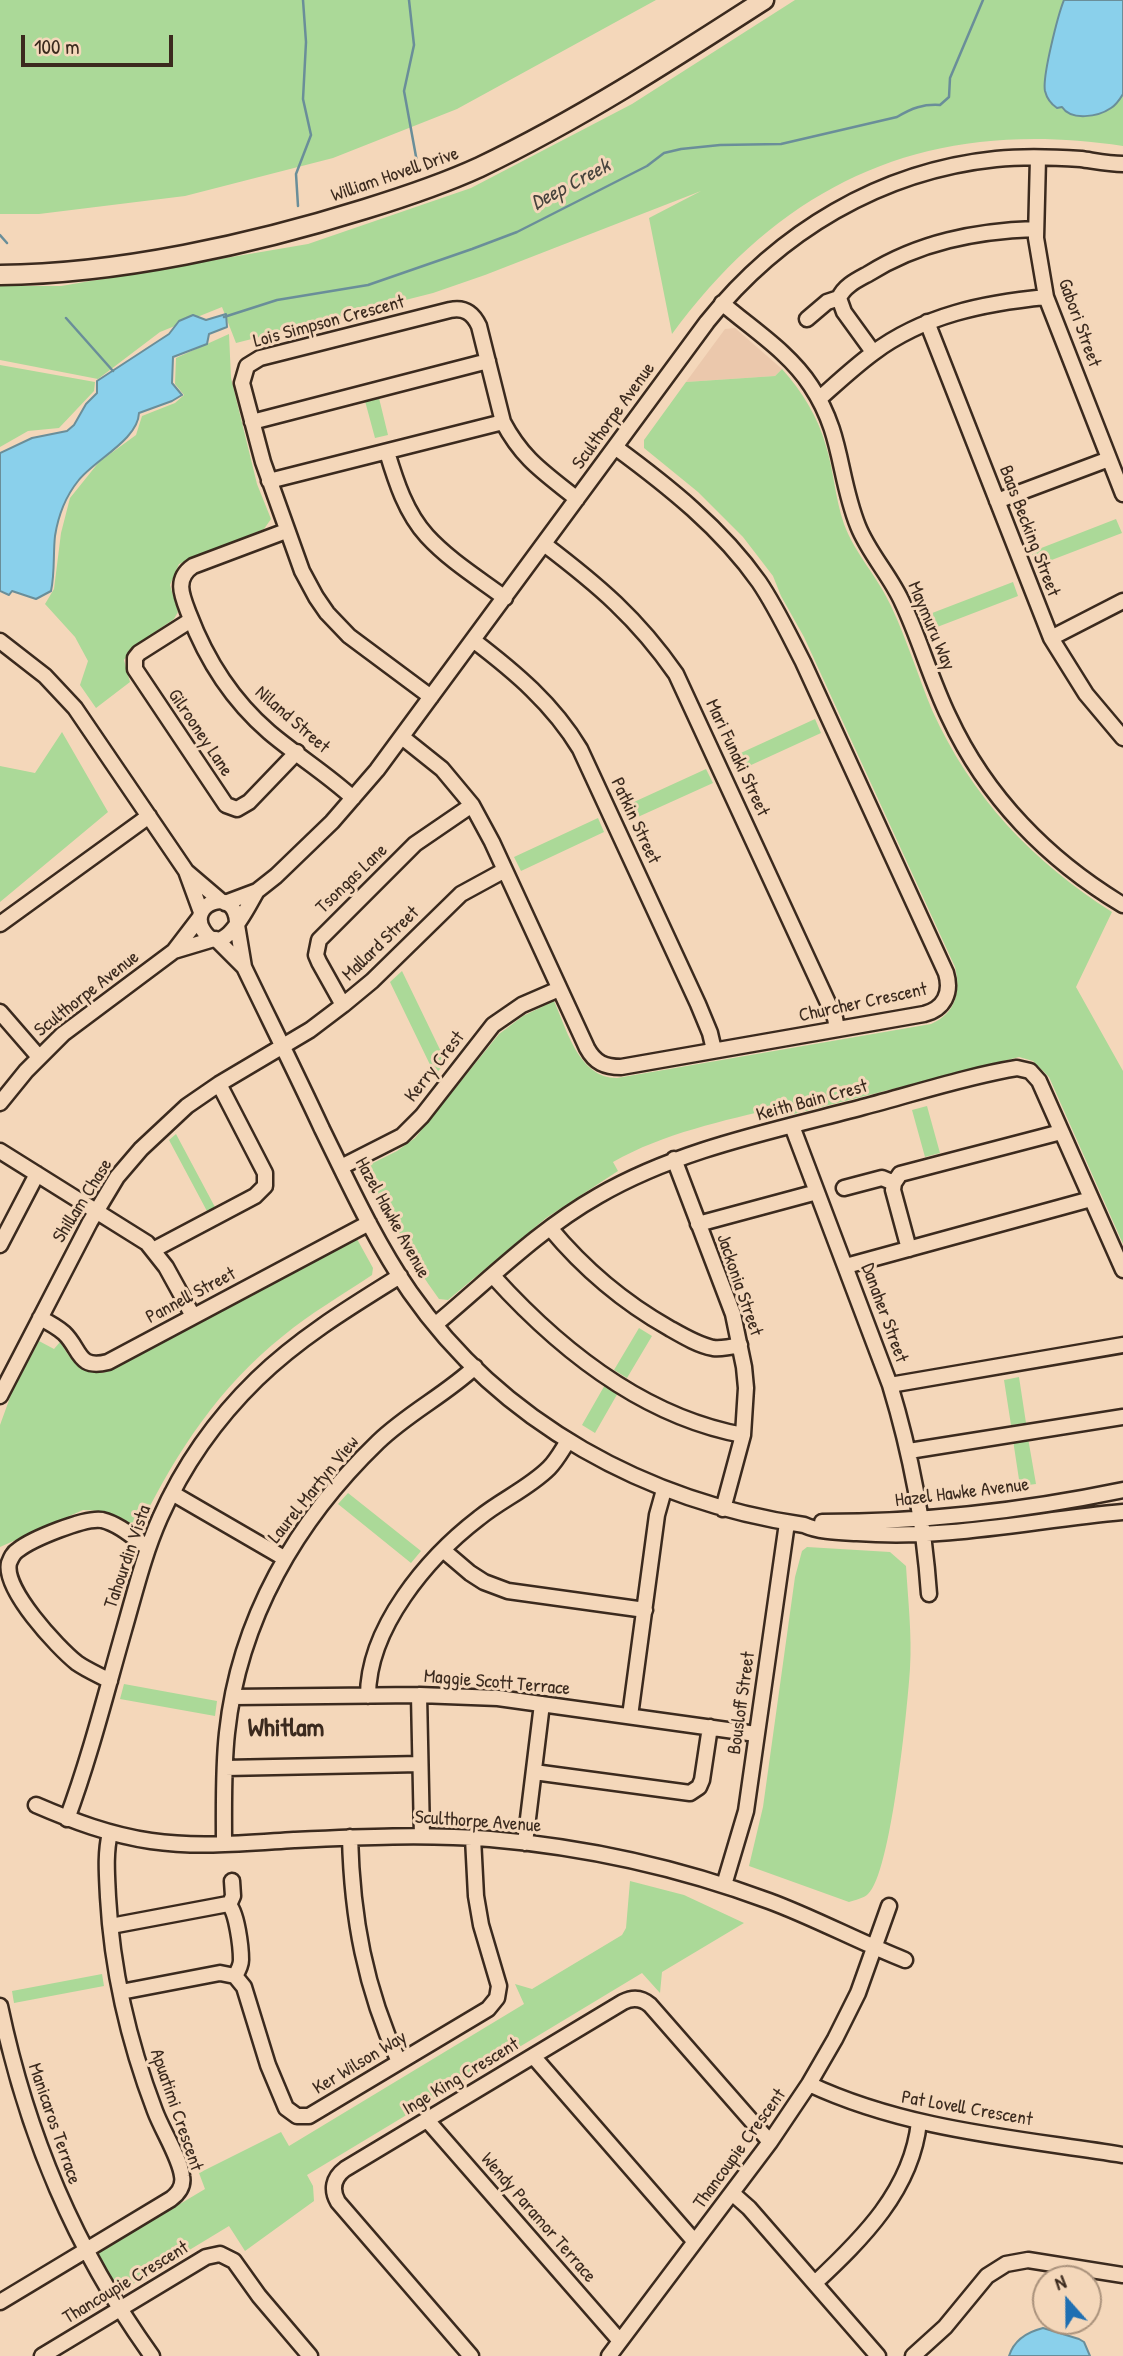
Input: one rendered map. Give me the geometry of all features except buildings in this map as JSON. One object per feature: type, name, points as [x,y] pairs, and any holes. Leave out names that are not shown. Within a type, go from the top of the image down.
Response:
[{"type":"main road","name":"William Hovell Drive","points":[[0,275],[108,266],[185,254],[271,236],[405,196],[477,168],[563,125],[646,77],[764,0]]},
{"type":"street","name":"Sculthorpe Avenue","points":[[237,924],[257,891],[314,841],[354,798],[402,737],[722,303],[772,253],[804,229],[858,198],[905,179],[954,166],[997,159],[1038,158],[1079,159],[1122,165]]},
{"type":"street","name":"Gabori Street","points":[[1038,158],[1035,229],[1037,255],[1046,297],[1123,494]]},
{"type":"street","points":[[807,319],[827,302],[839,298],[855,281],[923,247],[974,234],[1035,229]]},
{"type":"street","points":[[819,399],[873,352],[928,322],[977,306],[1046,297]]},
{"type":"street","points":[[839,298],[844,312],[873,352]]},
{"type":"street","name":"Maymuru Way","points":[[722,303],[778,349],[800,372],[819,399],[836,439],[848,497],[859,528],[904,604],[947,714],[965,749],[999,798],[1039,841],[1067,867],[1123,905]]},
{"type":"street","name":"Lois Simpson Crescent","points":[[431,697],[356,642],[333,620],[316,597],[286,531],[252,422],[242,383],[244,372],[252,361],[458,308],[465,310],[475,318],[503,422],[528,459],[577,499]]},
{"type":"street","name":"Baas Becking Street","points":[[928,322],[1051,638],[1086,694],[1123,738]]},
{"type":"street","points":[[252,422],[488,361]]},
{"type":"street","points":[[269,481],[503,422]]},
{"type":"street","name":"Churcher Crescent","points":[[402,737],[442,769],[472,804],[591,1056],[605,1066],[621,1067],[932,1012],[946,998],[946,973],[803,662],[769,598],[734,550],[706,520],[615,447]]},
{"type":"street","points":[[387,452],[402,496],[426,535],[454,561],[505,597]]},
{"type":"street","points":[[997,501],[1109,459]]},
{"type":"street","name":"Niland Street","points":[[286,531],[188,570],[180,587],[208,657],[233,694],[269,732],[354,798]]},
{"type":"street","name":"Mari Funaki Street","points":[[544,544],[624,609],[652,639],[676,674],[829,1006],[837,1029]]},
{"type":"street","points":[[1051,638],[1123,601]]},
{"type":"street","name":"Gilrooney Lane","points":[[191,620],[139,653],[135,658],[135,669],[226,805],[237,809],[249,802],[297,752]]},
{"type":"street","points":[[0,640],[45,676],[75,708],[186,871],[235,911],[237,924],[227,937],[215,939],[205,933],[186,871]]},
{"type":"street","name":"Patkin Street","points":[[473,640],[544,699],[562,720],[580,749],[710,1032],[714,1050]]},
{"type":"street","name":"Tsongas Lane","points":[[343,1005],[316,955],[319,940],[415,844],[472,804]]},
{"type":"street","points":[[0,924],[149,816]]},
{"type":"street","name":"Mallard Street","points":[[283,1046],[343,1005],[372,981],[461,894],[505,870]]},
{"type":"street","name":"Sculthorpe Avenue","points":[[223,902],[257,891]]},
{"type":"street","points":[[200,915],[209,904],[223,902]]},
{"type":"street","name":"Sculthorpe Avenue","points":[[0,1103],[39,1057],[93,1010],[174,951],[200,915]]},
{"type":"street","name":"Hazel Hawke Avenue","points":[[237,924],[244,967],[369,1223],[400,1276],[436,1324],[475,1367],[526,1411],[568,1441],[620,1471],[664,1490],[723,1509],[804,1525],[817,1522],[921,1518],[1123,1490]]},
{"type":"street","name":"Sculthorpe Avenue","points":[[174,951],[215,939]]},
{"type":"street","name":"Hazel Hawke Avenue","points":[[215,939],[244,967]]},
{"type":"street","name":"Kerry Crest","points":[[341,1167],[402,1136],[422,1116],[493,1025],[522,1005],[559,989]]},
{"type":"street","points":[[0,1012],[39,1057]]},
{"type":"street","name":"Shillam Chase","points":[[0,1396],[96,1211],[117,1177],[141,1149],[187,1106],[283,1046]]},
{"type":"street","name":"Keith Bain Crest","points":[[436,1324],[550,1228],[632,1177],[674,1159],[1017,1068],[1030,1071],[1035,1076],[1123,1270]]},
{"type":"street","points":[[153,1250],[255,1196],[265,1186],[265,1173],[219,1084]]},
{"type":"street","name":"Danaher Street","points":[[792,1126],[890,1385],[909,1451],[921,1518],[929,1594]]},
{"type":"street","points":[[909,1249],[894,1198],[896,1178],[905,1172],[1061,1132]]},
{"type":"street","points":[[0,1151],[130,1231],[153,1250],[166,1267],[193,1317]]},
{"type":"street","name":"Jackonia Street","points":[[674,1159],[733,1314],[740,1345],[746,1388],[743,1436],[723,1509]]},
{"type":"street","points":[[0,1245],[37,1174]]},
{"type":"street","points":[[844,1188],[882,1178],[894,1183]]},
{"type":"street","points":[[698,1224],[817,1192]]},
{"type":"street","points":[[846,1266],[1091,1199]]},
{"type":"street","name":"Pannell Street","points":[[40,1318],[65,1333],[81,1358],[87,1362],[108,1362],[369,1223]]},
{"type":"street","points":[[550,1228],[590,1272],[642,1312],[704,1345],[718,1348],[740,1345]]},
{"type":"street","name":"Tahourdin Vista","points":[[67,1819],[148,1548],[172,1493],[215,1427],[257,1379],[299,1343],[400,1276]]},
{"type":"street","points":[[493,1276],[556,1339],[605,1375],[679,1415],[743,1436]]},
{"type":"street","points":[[890,1385],[1123,1345]]},
{"type":"street","name":"Laurel Martyn View","points":[[224,1844],[227,1732],[233,1698],[243,1654],[256,1617],[284,1558],[354,1466],[380,1440],[475,1367]]},
{"type":"street","points":[[909,1451],[1123,1417]]},
{"type":"street","points":[[368,1696],[370,1668],[383,1634],[413,1585],[443,1550],[479,1517],[551,1466],[568,1441]]},
{"type":"street","points":[[630,1716],[657,1516],[664,1490]]},
{"type":"street","points":[[172,1493],[284,1558]]},
{"type":"street","name":"Hazel Hawke Avenue","points":[[804,1525],[813,1530],[923,1535],[1123,1512]]},
{"type":"street","points":[[110,1681],[77,1663],[49,1636],[19,1595],[10,1576],[9,1562],[19,1549],[82,1521],[94,1519],[113,1524],[148,1548]]},
{"type":"street","name":"Bousloff Street","points":[[724,1885],[746,1811],[787,1523]]},
{"type":"street","points":[[443,1550],[484,1582],[508,1591],[645,1611]]},
{"type":"street","points":[[419,1695],[422,1836]]},
{"type":"street","name":"Maggie Scott Terrace","points":[[233,1698],[419,1695],[498,1698],[756,1734]]},
{"type":"street","points":[[525,1843],[542,1704]]},
{"type":"street","points":[[534,1772],[690,1793],[699,1787],[702,1780],[710,1727]]},
{"type":"street","points":[[225,1768],[420,1764]]},
{"type":"street","name":"Sculthorpe Avenue","points":[[36,1805],[67,1819],[110,1833],[174,1843],[224,1844],[422,1836],[525,1843],[626,1860],[724,1885],[768,1900],[874,1948],[905,1959]]},
{"type":"street","name":"Apuatimi Crescent","points":[[0,2302],[171,2199],[182,2183],[181,2171],[155,2112],[136,2053],[121,1992],[111,1926],[107,1857],[110,1833]]},
{"type":"street","points":[[350,1837],[351,1884],[357,1930],[367,1975],[399,2062]]},
{"type":"street","name":"Ker Wilson Way","points":[[235,1976],[244,1987],[268,2065],[286,2108],[301,2117],[309,2116],[488,2008],[498,1996],[498,1984],[488,1953],[476,1896],[473,1838]]},
{"type":"street","points":[[229,1905],[233,1896],[232,1881]]},
{"type":"street","points":[[111,1926],[222,1904],[229,1905],[235,1913],[241,1956],[235,1976],[220,1973],[121,1992]]},
{"type":"street","name":"Thancoupie Crescent","points":[[609,2356],[770,2142],[810,2084],[858,1993],[889,1906]]},
{"type":"street","name":"Inge King Crescent","points":[[471,2356],[338,2203],[334,2195],[335,2182],[343,2170],[632,1999],[642,2000],[650,2005],[770,2142]]},
{"type":"street","name":"Manicaros Terrace","points":[[0,2006],[11,2058],[30,2124],[55,2188],[85,2250],[152,2356]]},
{"type":"street","points":[[533,2056],[695,2242]]},
{"type":"street","name":"Pat Lovell Crescent","points":[[810,2084],[857,2104],[919,2122],[1123,2155]]},
{"type":"street","name":"Wendy Paramor Terrace","points":[[427,2120],[620,2341]]},
{"type":"street","points":[[815,2283],[858,2243],[884,2210],[917,2142],[919,2122]]},
{"type":"street","points":[[732,2193],[745,2204],[878,2356]]},
{"type":"street","name":"Thancoupie Crescent","points":[[42,2356],[214,2254],[224,2255],[237,2263],[259,2296],[310,2356]]},
{"type":"street","points":[[914,2356],[945,2328],[987,2276],[1006,2264],[1028,2260],[1123,2275]]},
{"type":"shaded area","points":[[735,328],[782,369],[775,376],[686,382],[725,329]]},
{"type":"green space","points":[[0,0],[656,0],[457,109],[333,158],[185,196],[39,214],[0,214]]},
{"type":"green space","points":[[795,0],[1123,0],[1123,146],[1053,139],[988,141],[926,152],[869,171],[815,198],[764,235],[717,280],[672,334],[649,218],[701,191],[433,293],[236,343],[222,307],[160,332],[98,379],[0,360],[0,286],[61,286],[308,244],[471,188],[632,104]]},
{"type":"green space","points":[[229,334],[231,378],[257,484],[271,519],[264,529],[179,564],[170,585],[178,612],[174,619],[133,647],[124,660],[130,682],[96,708],[80,685],[88,661],[75,637],[45,604],[54,589],[61,533],[70,498],[99,462],[136,435],[142,416],[175,403],[184,395],[175,384],[176,358]]},
{"type":"green space","points":[[0,365],[95,382],[94,391],[59,428],[28,431],[0,447]]},
{"type":"green space","points":[[782,369],[803,395],[819,425],[829,456],[844,524],[891,606],[932,710],[965,771],[1007,825],[1031,849],[1083,893],[1112,912],[1076,987],[1123,1071],[1123,1244],[1049,1077],[1033,1061],[1019,1057],[782,1117],[780,1107],[694,1129],[653,1143],[613,1162],[618,1171],[546,1218],[448,1300],[439,1299],[390,1222],[365,1173],[365,1167],[397,1151],[415,1138],[499,1034],[523,1016],[554,1001],[576,1050],[584,1061],[604,1076],[617,1078],[931,1024],[946,1014],[955,1001],[955,967],[804,637],[773,576],[743,537],[698,492],[644,448],[644,440],[686,382],[775,376]]},
{"type":"green space","points":[[379,398],[388,435],[375,438],[365,401]]},
{"type":"green space","points":[[1116,519],[1122,533],[1036,566],[1031,552]]},
{"type":"green space","points":[[1013,582],[1018,596],[932,629],[927,615]]},
{"type":"green space","points":[[815,719],[821,733],[738,771],[732,757]]},
{"type":"green space","points":[[62,732],[108,812],[0,902],[0,766],[35,773]]},
{"type":"green space","points":[[706,769],[713,783],[629,821],[623,807]]},
{"type":"green space","points":[[598,818],[604,832],[521,871],[514,857]]},
{"type":"green space","points":[[402,971],[446,1062],[435,1075],[390,982]]},
{"type":"green space","points":[[927,1106],[940,1153],[925,1157],[912,1110]]},
{"type":"green space","points":[[176,1134],[216,1209],[208,1213],[169,1140]]},
{"type":"green space","points":[[357,1239],[373,1268],[372,1275],[294,1328],[239,1376],[185,1445],[142,1522],[133,1525],[110,1513],[83,1510],[0,1547],[0,1425],[12,1392],[39,1341],[54,1349],[60,1342],[82,1368],[103,1373]]},
{"type":"green space","points":[[639,1328],[652,1336],[627,1378],[614,1370]]},
{"type":"green space","points":[[1019,1377],[1026,1423],[1011,1425],[1004,1380]]},
{"type":"green space","points":[[606,1383],[619,1391],[595,1433],[582,1425]]},
{"type":"green space","points":[[1028,1438],[1036,1484],[1020,1486],[1013,1440]]},
{"type":"green space","points":[[348,1493],[421,1551],[411,1563],[338,1504]]},
{"type":"green space","points":[[807,1547],[890,1552],[906,1566],[910,1668],[891,1823],[876,1880],[868,1894],[849,1902],[749,1866],[763,1807],[795,1577],[802,1551]]},
{"type":"green space","points":[[124,1684],[217,1701],[215,1716],[120,1699]]},
{"type":"green space","points":[[630,1881],[684,1895],[744,1923],[662,1972],[660,1993],[642,1973],[307,2175],[313,2186],[314,2201],[245,2251],[229,2226],[120,2292],[96,2254],[205,2189],[199,2173],[281,2132],[289,2146],[524,2004],[515,1984],[532,1989],[622,1935],[626,1928]]},
{"type":"green space","points":[[102,1974],[104,1986],[14,2003],[12,1991]]},
{"type":"water","points":[[1064,0],[1123,0],[1123,94],[1113,107],[1099,114],[1072,114],[1062,107],[1057,108],[1046,94],[1048,60]]},
{"type":"water","points":[[226,314],[227,327],[209,334],[207,344],[173,357],[172,383],[182,395],[139,413],[131,432],[85,473],[74,487],[63,507],[56,529],[51,591],[36,599],[12,591],[9,595],[0,591],[0,453],[32,438],[67,431],[97,393],[97,381],[169,334],[179,321],[193,315],[206,320]]},
{"type":"water","points":[[1032,2332],[1032,2335],[1066,2335],[1084,2342],[1090,2356],[1009,2356],[1014,2345]]},
{"type":"waterway","points":[[298,206],[296,174],[311,135],[303,99],[306,42],[303,0]]},
{"type":"waterway","points":[[409,0],[414,45],[404,91],[417,162]]},
{"type":"waterway","name":"Deep Creek","points":[[224,317],[277,300],[368,285],[472,249],[517,232],[647,166],[664,153],[720,145],[781,144],[897,117],[923,106],[940,105],[949,97],[950,78],[983,0]]},
{"type":"waterway","points":[[0,235],[7,243]]},
{"type":"waterway","points":[[66,318],[113,371]]},
{"type":"district","name":"Whitlam","points":[[286,1729]]}]
